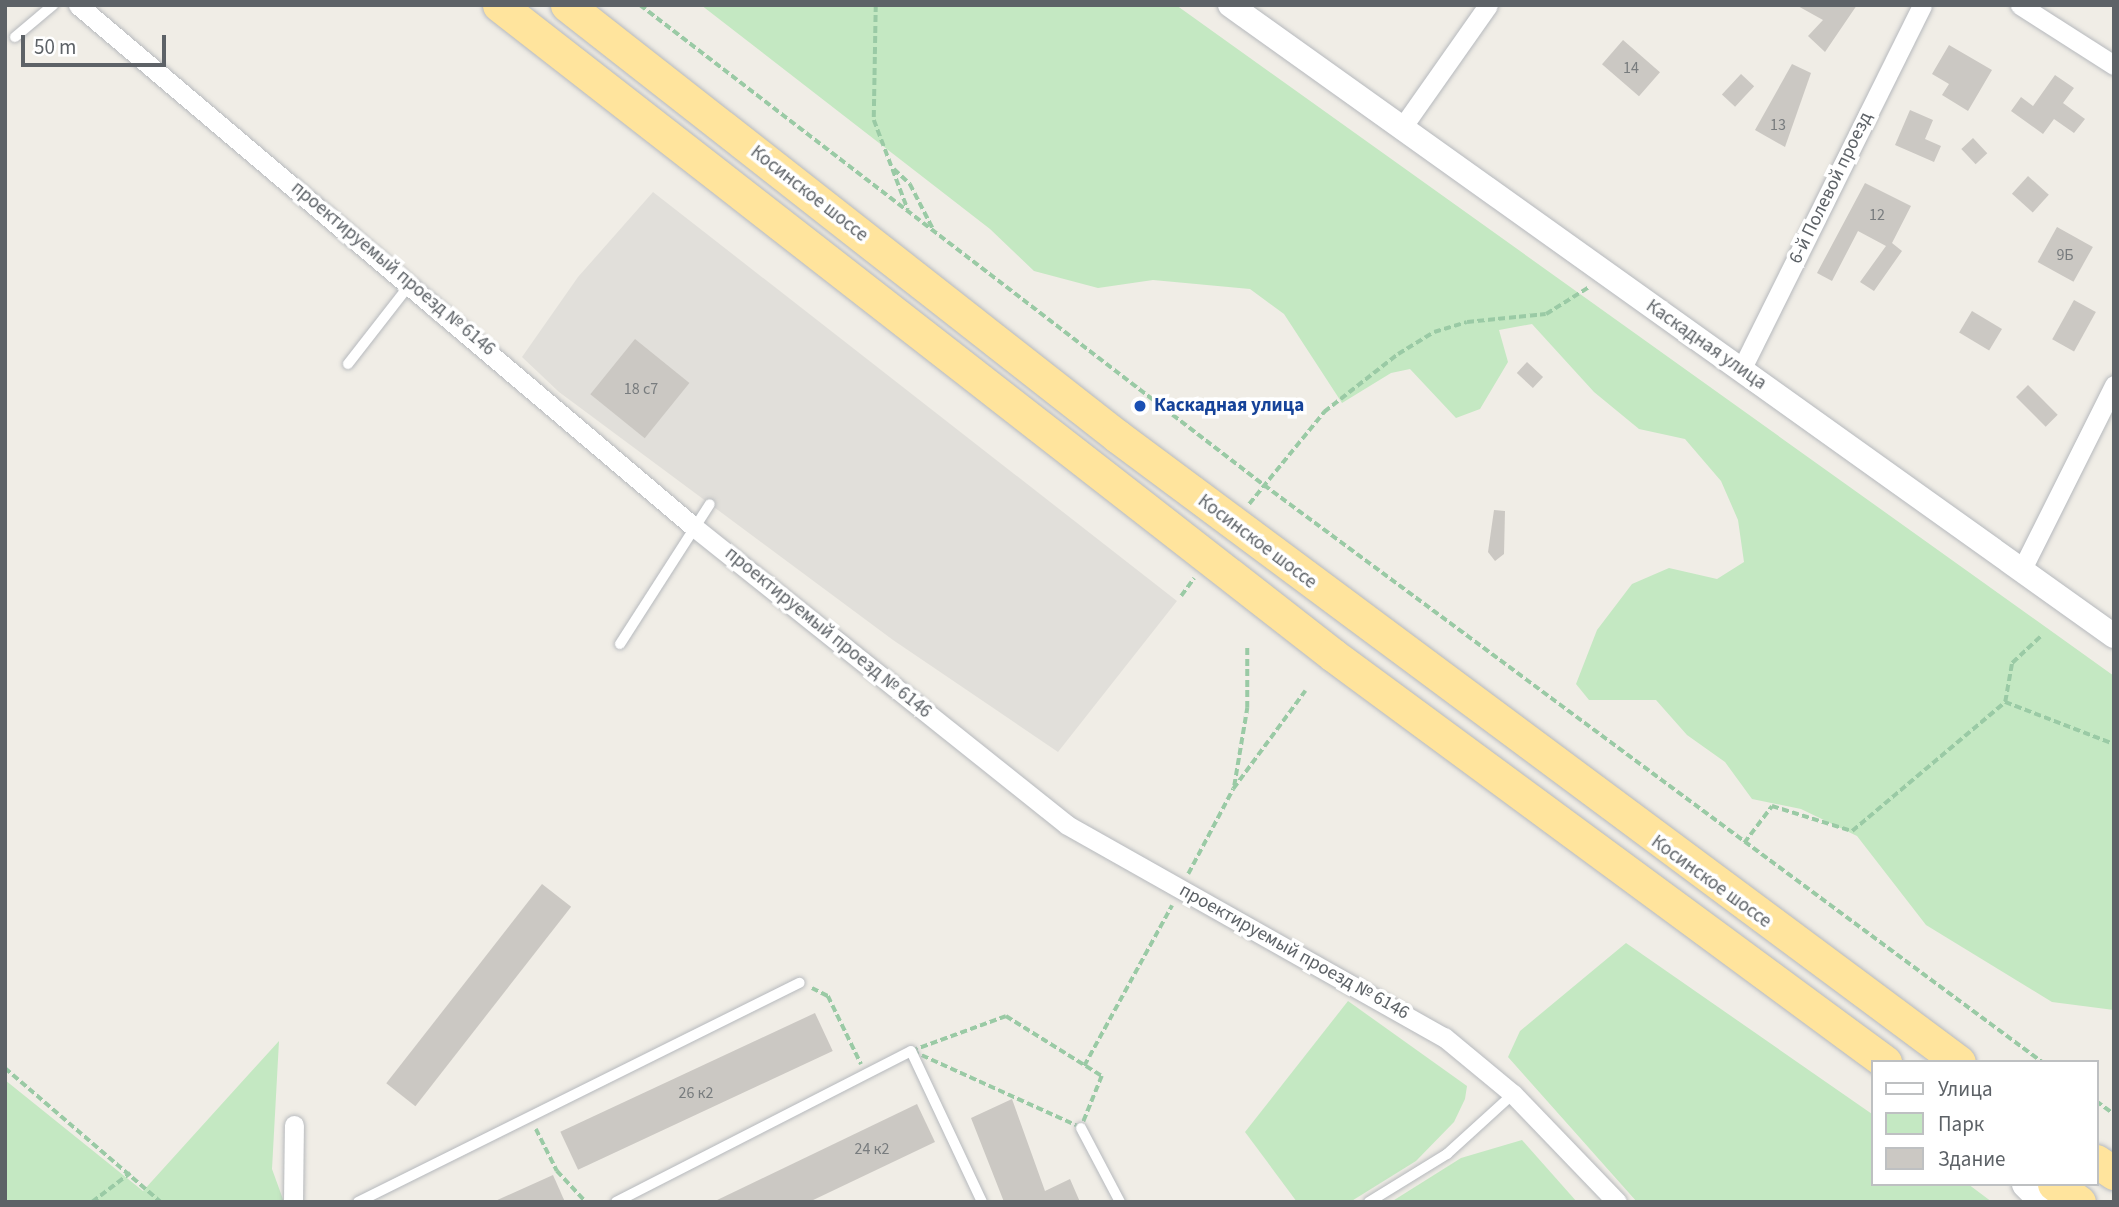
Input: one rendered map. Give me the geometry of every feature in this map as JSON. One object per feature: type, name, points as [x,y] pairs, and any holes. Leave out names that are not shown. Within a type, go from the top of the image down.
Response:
[{"type":"highway","points":[[499,5],[1334,654],[1882,1060]]},
{"type":"highway","name":"Косинское шоссе","points":[[567,5],[1117,436],[1956,1060]]},
{"type":"highway","points":[[2098,1162],[2114,1173]]},
{"type":"highway","points":[[2056,1186],[2079,1202]]},
{"type":"main road","points":[[2098,1148],[2114,1155]]},
{"type":"main road","points":[[2028,1186],[2044,1202]]},
{"type":"street","name":"проектируемый проезд № 6146","points":[[78,5],[411,282],[694,527],[1067,825],[1444,1037],[1513,1094],[1617,1202]]},
{"type":"street","name":"Каскадная улица","points":[[1230,5],[1401,130],[2114,636]]},
{"type":"street","points":[[1401,130],[1489,5]]},
{"type":"street","name":"6-й Полевой проезд","points":[[1741,370],[1922,5]]},
{"type":"street","points":[[2020,5],[2114,65]]},
{"type":"street","points":[[2021,570],[2114,385]]},
{"type":"street","points":[[293,1125],[293,1202]]},
{"type":"lane","points":[[15,37],[53,5]]},
{"type":"lane","points":[[348,364],[411,282]]},
{"type":"lane","points":[[620,644],[710,504]]},
{"type":"lane","points":[[358,1202],[529,1114],[800,983]]},
{"type":"lane","points":[[616,1202],[911,1051],[982,1202]]},
{"type":"lane","points":[[1369,1202],[1447,1154],[1513,1094]]},
{"type":"lane","points":[[1081,1128],[1120,1202]]},
{"type":"path","points":[[640,5],[1264,485],[2039,1060]]},
{"type":"path","points":[[876,5],[874,120],[909,212]]},
{"type":"path","points":[[892,168],[910,184],[934,231]]},
{"type":"path","points":[[1264,485],[1324,412],[1434,332],[1546,314],[1608,276]]},
{"type":"path","points":[[1744,843],[1772,806],[1852,831],[2005,702],[2012,663],[2041,636]]},
{"type":"path","points":[[1233,789],[1247,708],[1247,646]]},
{"type":"path","points":[[1185,879],[1233,789],[1305,691]]},
{"type":"path","points":[[2005,702],[2114,744]]},
{"type":"path","points":[[1084,1066],[1174,900]]},
{"type":"path","points":[[800,983],[828,996],[865,1073]]},
{"type":"path","points":[[1006,1016],[1102,1076],[1081,1128],[911,1051],[1006,1016]]},
{"type":"path","points":[[5,1068],[130,1173],[160,1202]]},
{"type":"path","points":[[2098,1102],[2114,1114]]},
{"type":"path","points":[[529,1114],[557,1171],[586,1202]]},
{"type":"path","points":[[92,1202],[130,1173]]},
{"type":"shaded area","points":[[653,192],[1177,601],[1058,752],[893,640],[559,392],[522,357],[578,277]]},
{"type":"green space","points":[[701,5],[1176,5],[2114,676],[2114,1010],[2052,1002],[1926,925],[1857,836],[1801,809],[1752,799],[1725,762],[1687,735],[1656,700],[1589,700],[1576,684],[1597,630],[1632,584],[1669,568],[1717,579],[1744,562],[1738,520],[1721,481],[1685,439],[1639,429],[1594,392],[1532,324],[1499,330],[1508,362],[1480,409],[1456,418],[1410,369],[1391,373],[1342,403],[1284,314],[1250,289],[1153,280],[1098,288],[1034,271],[990,229]]},
{"type":"green space","points":[[1626,943],[1870,1113],[1870,1186],[1971,1186],[1992,1202],[1637,1202],[1508,1057],[1520,1031]]},
{"type":"green space","points":[[1348,1001],[1467,1086],[1465,1099],[1454,1122],[1416,1161],[1350,1202],[1297,1202],[1245,1132]]},
{"type":"green space","points":[[279,1041],[272,1169],[284,1202],[5,1202],[5,1080],[143,1191]]},
{"type":"green space","points":[[1522,1140],[1577,1202],[1391,1202],[1461,1158]]},
{"type":"building","points":[[1796,5],[1857,5],[1825,52],[1808,36],[1823,20]]},
{"type":"building","points":[[1623,40],[1660,72],[1639,96],[1602,64]]},
{"type":"building","points":[[1949,45],[1992,70],[1968,111],[1942,95],[1949,84],[1932,74]]},
{"type":"building","points":[[1792,64],[1811,73],[1785,147],[1755,130]]},
{"type":"building","points":[[1741,74],[1754,86],[1735,107],[1722,94]]},
{"type":"building","points":[[2055,75],[2074,88],[2063,103],[2085,119],[2074,133],[2054,119],[2043,134],[2011,111],[2021,97],[2033,106]]},
{"type":"building","points":[[1910,110],[1933,120],[1925,139],[1941,146],[1934,162],[1895,145]]},
{"type":"building","points":[[1973,138],[1987,153],[1976,164],[1961,149]]},
{"type":"building","points":[[2028,176],[2049,195],[2033,213],[2012,194]]},
{"type":"building","points":[[1865,183],[1911,206],[1892,243],[1902,251],[1874,291],[1860,282],[1886,246],[1858,231],[1832,281],[1817,273]]},
{"type":"building","points":[[2057,227],[2093,247],[2073,282],[2038,262]]},
{"type":"building","points":[[2074,300],[2096,312],[2074,351],[2052,339]]},
{"type":"building","points":[[1972,311],[2002,329],[1989,350],[1959,332]]},
{"type":"building","points":[[635,339],[689,383],[645,438],[590,394]]},
{"type":"building","points":[[1527,362],[1543,377],[1533,388],[1517,373]]},
{"type":"building","points":[[2028,385],[2058,415],[2046,427],[2016,397]]},
{"type":"building","points":[[1494,510],[1505,511],[1504,554],[1495,561],[1488,552]]},
{"type":"building","points":[[542,884],[571,907],[415,1106],[386,1083]]},
{"type":"building","points":[[815,1013],[833,1051],[578,1170],[560,1132]]},
{"type":"building","points":[[1012,1099],[1045,1191],[1070,1179],[1080,1202],[1004,1202],[971,1118]]},
{"type":"building","points":[[917,1104],[935,1142],[809,1202],[713,1202]]},
{"type":"building","points":[[553,1175],[565,1202],[493,1202]]},
{"type":"place","name":"Каскадная улица","points":[[1140,406]]}]
